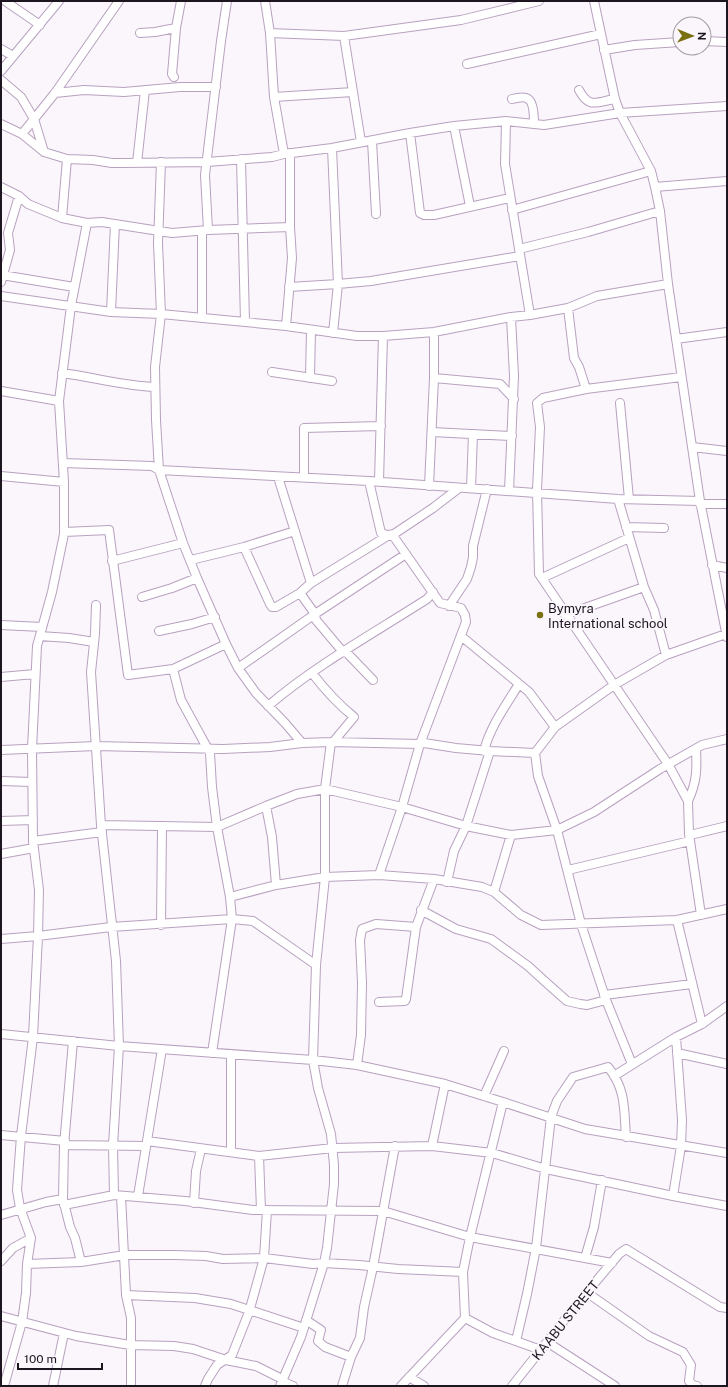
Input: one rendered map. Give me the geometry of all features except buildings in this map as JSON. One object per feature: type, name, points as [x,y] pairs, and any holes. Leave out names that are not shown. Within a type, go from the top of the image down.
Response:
[{"type":"street","points":[[5,1],[40,25]]},
{"type":"street","points":[[1,71],[59,1]]},
{"type":"street","points":[[22,134],[32,115],[40,111],[55,93],[118,1]]},
{"type":"street","points":[[174,77],[172,74],[176,28],[182,1]]},
{"type":"street","points":[[202,318],[205,175],[227,1]]},
{"type":"street","points":[[265,1],[270,33],[274,97],[287,154],[292,258],[286,326]]},
{"type":"street","points":[[270,33],[344,36],[461,20],[538,1]]},
{"type":"street","points":[[594,1],[615,99],[620,113],[651,171],[655,187],[660,211],[668,284],[700,503],[727,635],[666,655],[614,685],[556,727],[535,752],[538,776],[557,830],[581,924],[605,997],[632,1064]]},
{"type":"street","points":[[140,33],[176,28]]},
{"type":"street","points":[[467,64],[601,34]]},
{"type":"street","points":[[344,36],[361,142]]},
{"type":"street","points":[[712,41],[727,42]]},
{"type":"street","points":[[604,50],[635,45],[672,43]]},
{"type":"street","points":[[1,49],[13,56]]},
{"type":"street","points":[[1,80],[18,92],[32,115],[44,152]]},
{"type":"street","points":[[55,93],[84,90],[124,92],[180,87],[216,87]]},
{"type":"street","points":[[136,163],[145,90]]},
{"type":"street","points":[[579,90],[584,99],[591,103],[615,99]]},
{"type":"street","points":[[274,97],[353,92]]},
{"type":"street","points":[[512,99],[529,99],[532,103],[534,124]]},
{"type":"street","points":[[1,124],[22,134],[44,152],[67,159],[93,160],[112,163],[207,162],[272,157],[372,141],[410,132],[454,126],[506,122],[544,124],[620,113],[727,106]]},
{"type":"street","points":[[506,122],[505,164],[530,315]]},
{"type":"street","points":[[454,126],[470,206]]},
{"type":"street","points":[[410,132],[420,213],[424,215],[434,215],[510,198]]},
{"type":"street","points":[[372,141],[376,214]]},
{"type":"street","points":[[332,148],[338,284],[333,333]]},
{"type":"street","points":[[62,218],[67,159]]},
{"type":"street","points":[[241,159],[245,322]]},
{"type":"street","points":[[161,162],[158,231],[161,314],[155,367],[159,470],[183,543],[226,644],[238,668],[256,693],[302,742]]},
{"type":"street","points":[[512,210],[651,171]]},
{"type":"street","points":[[655,187],[727,181]]},
{"type":"street","points":[[1,187],[19,196],[28,204],[62,218],[87,223],[102,222],[172,233],[205,230],[290,227]]},
{"type":"street","points":[[19,196],[8,233],[10,250],[2,279],[74,287]]},
{"type":"street","points":[[290,287],[338,284],[417,274],[520,252],[660,211]]},
{"type":"street","points":[[2,1386],[22,1322],[31,1238],[20,1208],[17,1190],[20,1136],[33,1037],[38,936],[39,890],[34,845],[32,782],[36,646],[52,592],[64,532],[64,482],[59,401],[71,306],[87,223]]},
{"type":"street","points":[[111,312],[115,224]]},
{"type":"street","points":[[1,247],[10,250]]},
{"type":"street","points":[[1,296],[111,312],[161,314],[286,326],[357,336],[383,336],[434,332],[511,317],[530,315],[568,308],[597,296],[668,284]]},
{"type":"street","points":[[568,308],[574,358],[579,367],[586,389]]},
{"type":"street","points":[[509,491],[514,399],[511,317]]},
{"type":"street","points":[[310,378],[311,330]]},
{"type":"street","points":[[429,486],[434,378],[434,332]]},
{"type":"street","points":[[676,339],[727,332]]},
{"type":"street","points":[[378,481],[383,336]]},
{"type":"street","points":[[272,372],[332,381]]},
{"type":"street","points":[[62,373],[122,384],[155,387]]},
{"type":"street","points":[[681,377],[586,389],[543,398],[537,403],[540,433],[537,493],[539,574],[565,615],[668,764],[688,801],[690,838],[701,915]]},
{"type":"street","points":[[434,378],[500,384],[514,399]]},
{"type":"street","points":[[1,391],[59,401]]},
{"type":"street","points":[[620,403],[630,499]]},
{"type":"street","points":[[304,478],[304,428],[381,426]]},
{"type":"street","points":[[432,432],[512,436]]},
{"type":"street","points":[[471,488],[473,434]]},
{"type":"street","points":[[692,447],[727,451]]},
{"type":"street","points":[[63,462],[152,466],[159,470],[278,477],[369,480],[429,486],[618,499],[727,504]]},
{"type":"street","points":[[1,476],[64,482]]},
{"type":"street","points":[[278,477],[312,583]]},
{"type":"street","points":[[369,480],[381,533],[394,537],[440,603],[461,608],[465,615],[466,622],[420,744],[402,807],[379,875]]},
{"type":"street","points":[[244,547],[272,607],[276,607],[389,535],[394,534],[433,508],[459,488]]},
{"type":"street","points":[[449,606],[467,579],[471,567],[473,546],[487,489]]},
{"type":"street","points":[[618,499],[644,587],[654,610],[666,655]]},
{"type":"street","points":[[626,527],[664,528]]},
{"type":"street","points":[[64,532],[109,530],[128,675],[173,668],[226,644]]},
{"type":"street","points":[[191,560],[244,547],[295,531]]},
{"type":"street","points":[[542,578],[629,538]]},
{"type":"street","points":[[112,562],[183,543]]},
{"type":"street","points":[[238,668],[315,614],[406,554]]},
{"type":"street","points":[[712,565],[727,568]]},
{"type":"street","points":[[142,596],[172,588],[197,578]]},
{"type":"street","points":[[565,615],[644,587]]},
{"type":"street","points":[[268,706],[286,691],[343,652],[427,599],[432,592]]},
{"type":"street","points":[[300,593],[315,614],[316,620],[343,652],[347,653],[373,680]]},
{"type":"street","points":[[96,606],[91,672],[102,829],[111,927],[116,961],[119,1046],[113,1146],[117,1195],[125,1255],[126,1295],[131,1318],[131,1386]]},
{"type":"street","points":[[159,631],[192,624],[215,617]]},
{"type":"street","points":[[1,625],[42,626]]},
{"type":"street","points":[[40,636],[69,638],[94,642]]},
{"type":"street","points":[[461,636],[529,692],[556,727]]},
{"type":"street","points":[[173,668],[181,700],[210,753],[212,787],[217,827],[230,896],[232,919],[212,1053]]},
{"type":"street","points":[[312,673],[322,686],[354,717],[334,741],[330,742]]},
{"type":"street","points":[[1,676],[35,674]]},
{"type":"street","points":[[447,882],[454,850],[466,826],[497,720],[519,684]]},
{"type":"street","points":[[1,854],[102,829],[162,826],[217,827],[297,794],[325,789],[402,807],[466,826],[511,834],[557,830],[594,812],[668,764],[702,745],[727,739]]},
{"type":"street","points":[[1,750],[96,746],[207,748],[270,747],[302,742],[420,744],[424,742],[456,748],[487,751],[535,752]]},
{"type":"street","points":[[281,1382],[301,1337],[324,1263],[334,1184],[331,1134],[318,1088],[313,1060],[316,965],[325,877],[325,789],[330,742]]},
{"type":"street","points":[[688,801],[694,789],[697,773],[696,749]]},
{"type":"street","points":[[1,781],[32,782]]},
{"type":"street","points":[[266,806],[272,838],[276,885]]},
{"type":"street","points":[[1,821],[33,820]]},
{"type":"street","points":[[161,925],[162,826]]},
{"type":"street","points":[[568,870],[690,838],[727,826]]},
{"type":"street","points":[[494,892],[511,834]]},
{"type":"street","points":[[230,896],[276,885],[325,877],[379,875],[434,879],[482,887],[494,892],[521,915],[541,925],[677,920],[727,909]]},
{"type":"street","points":[[379,1002],[405,1001],[416,927],[434,879]]},
{"type":"street","points":[[422,910],[456,929],[491,939],[528,966],[567,1001],[587,1005],[605,997],[692,984]]},
{"type":"street","points":[[1,939],[111,927],[161,925],[232,919],[253,921],[316,965]]},
{"type":"street","points":[[677,920],[702,1024]]},
{"type":"street","points":[[357,1065],[361,1035],[362,983],[360,940],[362,929],[376,924],[416,927]]},
{"type":"street","points":[[614,1076],[702,1024],[727,1006]]},
{"type":"street","points":[[1,1034],[119,1046],[313,1060],[357,1065],[445,1084],[551,1117],[585,1130],[727,1153]]},
{"type":"street","points":[[673,1196],[682,1146],[682,1120],[676,1038]]},
{"type":"street","points":[[73,1041],[65,1143],[64,1202],[81,1262]]},
{"type":"street","points":[[138,1196],[162,1049]]},
{"type":"street","points":[[484,1096],[504,1051]]},
{"type":"street","points":[[677,1053],[727,1064]]},
{"type":"street","points":[[231,1054],[231,1152]]},
{"type":"street","points":[[516,1341],[536,1248],[551,1117],[557,1101],[573,1077],[608,1067],[621,1088],[624,1105],[626,1137]]},
{"type":"street","points":[[432,1146],[445,1084]]},
{"type":"street","points":[[401,1386],[465,1318],[463,1272],[470,1237],[492,1153],[503,1102]]},
{"type":"street","points":[[1,1135],[20,1136],[65,1143],[113,1146],[146,1143],[259,1156],[333,1148],[432,1146],[492,1153],[546,1169],[727,1206]]},
{"type":"street","points":[[342,1386],[360,1338],[364,1307],[373,1267],[395,1146]]},
{"type":"street","points":[[194,1203],[196,1171],[201,1149]]},
{"type":"street","points":[[204,1386],[217,1365],[232,1355],[249,1312],[264,1258],[264,1210],[259,1156]]},
{"type":"street","points":[[585,1258],[594,1227],[602,1180]]},
{"type":"street","points":[[1,1215],[20,1208],[117,1195],[264,1210],[383,1211],[470,1237],[612,1263]]},
{"type":"street","points":[[1,1261],[13,1248],[31,1238]]},
{"type":"street","name":"KAABU STREET","points":[[512,1386],[586,1292],[619,1254],[626,1249],[720,1306],[727,1308]]},
{"type":"street","points":[[28,1264],[81,1262],[125,1255],[206,1256],[223,1259],[264,1258],[313,1264],[324,1263],[463,1272]]},
{"type":"street","points":[[586,1292],[649,1336],[683,1352],[691,1365],[689,1380],[693,1385],[698,1386]]},
{"type":"street","points":[[126,1295],[195,1298],[231,1304],[249,1312],[305,1324],[321,1330],[318,1341],[325,1347],[352,1357]]},
{"type":"street","points":[[1,1316],[64,1333],[130,1345],[174,1346],[193,1349],[226,1360],[256,1366],[281,1382],[286,1382],[293,1386]]},
{"type":"street","points":[[465,1318],[493,1333],[541,1350]]},
{"type":"street","points":[[53,1386],[64,1333]]},
{"type":"street","points":[[547,1342],[615,1386]]},
{"type":"street","points":[[409,1377],[424,1386]]},
{"type":"place","name":"Bymyra International school","points":[[540,615]]}]
